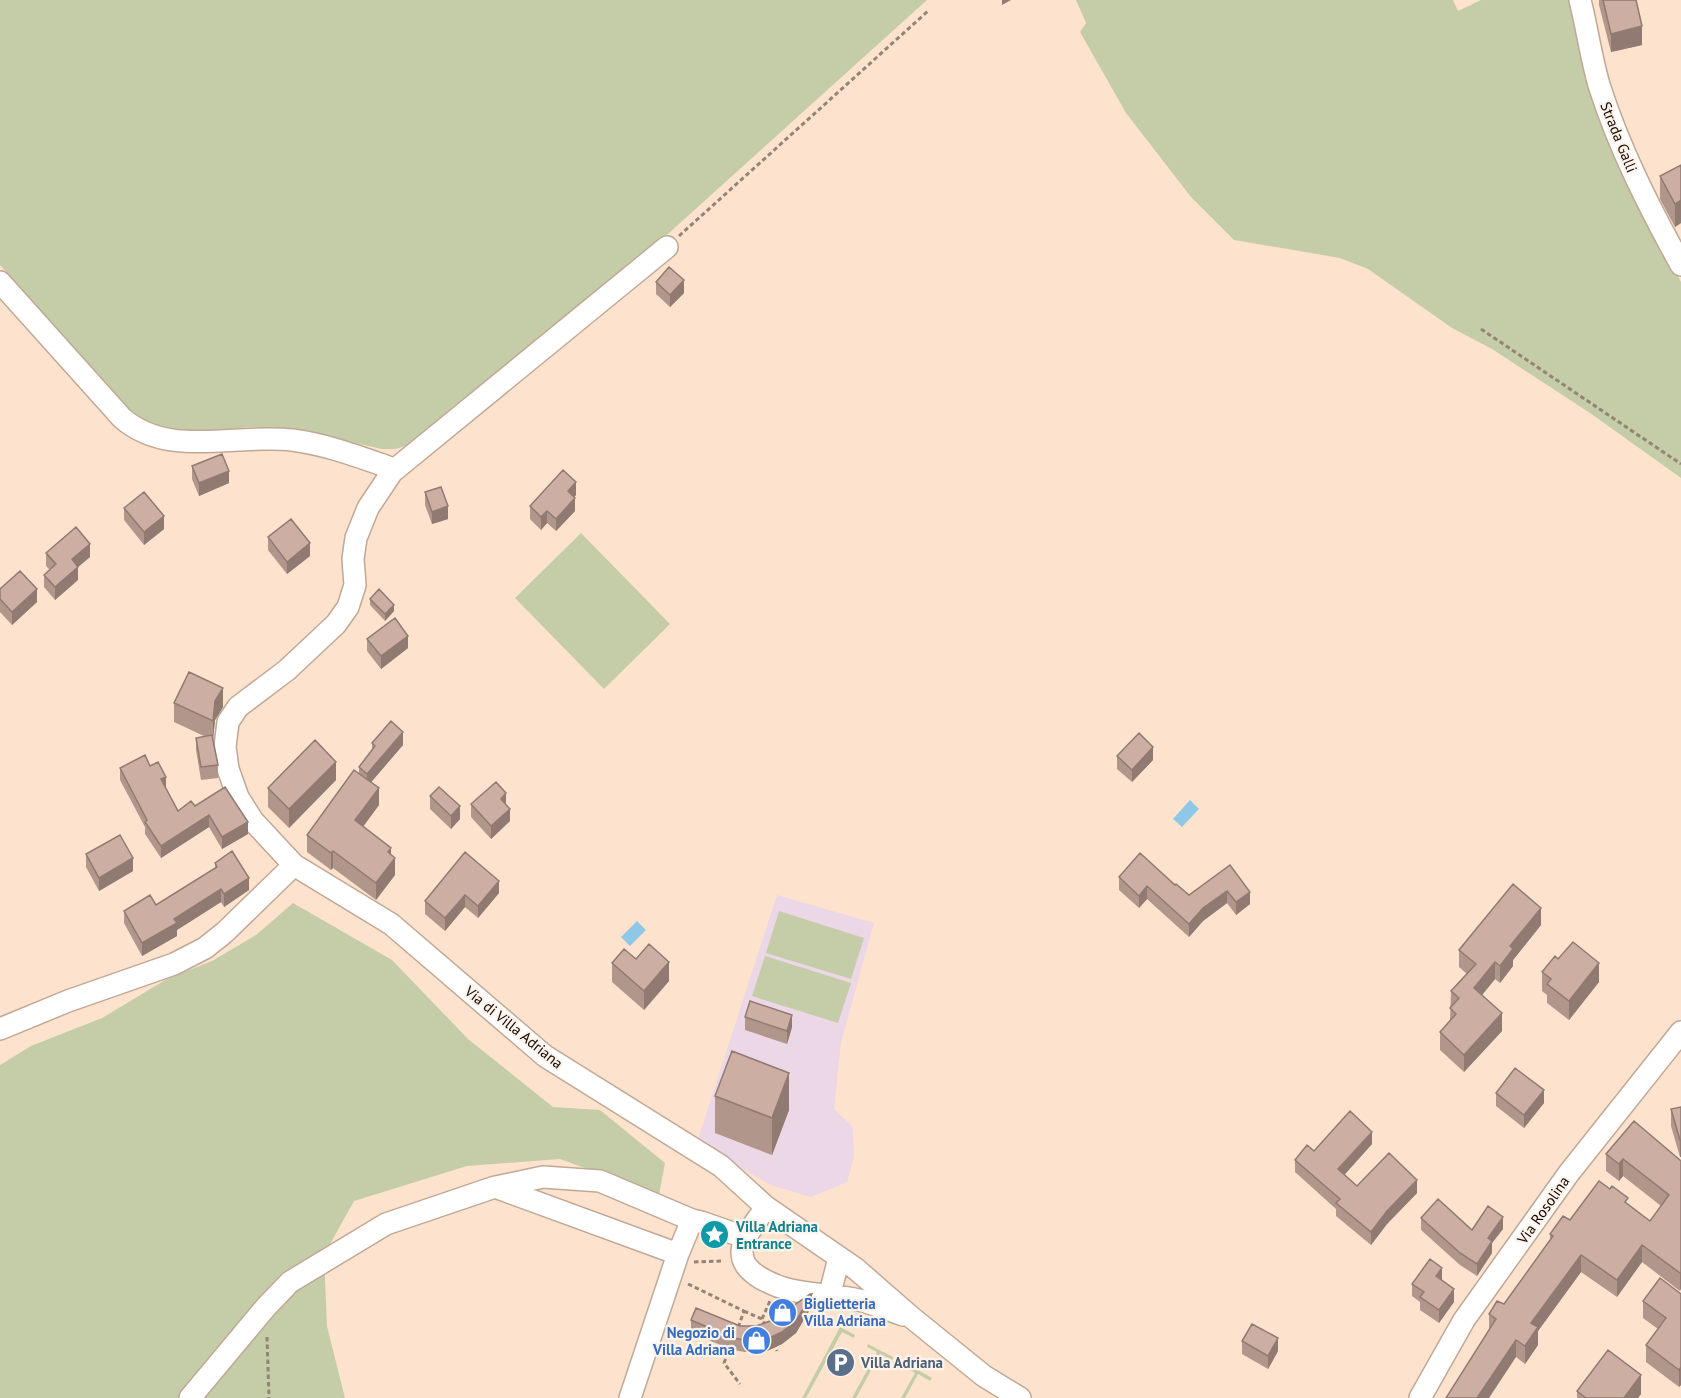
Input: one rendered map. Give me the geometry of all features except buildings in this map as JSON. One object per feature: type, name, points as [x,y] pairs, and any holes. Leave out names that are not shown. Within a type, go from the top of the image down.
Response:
[{"type":"street","name":"Strada Galli","points":[[1580,0],[1594,66],[1604,99],[1634,173],[1681,265]]},
{"type":"street","name":"Via di Villa Adriana","points":[[667,247],[394,469],[368,508],[358,531],[353,556],[355,585],[348,608],[336,624],[287,670],[238,707],[231,716],[226,728],[225,747],[230,778],[238,797],[253,821],[294,865],[391,924],[545,1056],[721,1166],[766,1207],[868,1279],[984,1376],[1020,1398]]},
{"type":"street","points":[[0,282],[122,418],[146,434],[180,441],[294,440],[394,469]]},
{"type":"street","points":[[0,1029],[68,1000],[174,964],[205,948],[224,933],[294,865]]},
{"type":"street","name":"Via Rosolina","points":[[1420,1398],[1464,1320],[1562,1182],[1681,1032]]},
{"type":"street","points":[[190,1398],[266,1307],[290,1282],[386,1224],[495,1187],[543,1177],[600,1181],[692,1220],[747,1238]]},
{"type":"street","points":[[495,1187],[678,1254]]},
{"type":"street","points":[[743,1261],[743,1247],[766,1207]]},
{"type":"street","points":[[630,1398],[678,1254],[692,1220]]},
{"type":"street","points":[[829,1297],[839,1258]]},
{"type":"street","name":"Via di Villa Adriana","points":[[743,1261],[750,1271],[770,1284],[799,1293],[861,1301],[911,1317]]},
{"type":"path","points":[[667,247],[928,11]]},
{"type":"path","points":[[1481,329],[1681,464]]},
{"type":"path","points":[[678,1254],[688,1262],[743,1261]]},
{"type":"path","points":[[687,1284],[762,1318],[777,1352]]},
{"type":"path","points":[[266,1307],[269,1398]]},
{"type":"path","points":[[736,1332],[744,1311]]},
{"type":"path","points":[[732,1343],[724,1364],[740,1384]]},
{"type":"shaded area","points":[[777,895],[874,923],[841,1043],[834,1109],[853,1127],[854,1157],[847,1182],[811,1197],[770,1185],[697,1142]]},
{"type":"green space","points":[[0,0],[927,0],[669,233],[546,337],[410,445],[395,449],[382,449],[297,430],[252,427],[196,432],[164,431],[138,419],[96,376],[0,265]]},
{"type":"green space","points":[[1076,0],[1453,0],[1458,11],[1481,0],[1573,0],[1641,207],[1681,282],[1681,478],[1590,413],[1492,349],[1452,328],[1368,269],[1340,258],[1234,240],[1191,197],[1126,113],[1080,32],[1086,23]]},
{"type":"green space","points":[[581,533],[670,624],[604,689],[515,598]]},
{"type":"green space","points":[[293,903],[392,960],[468,1039],[553,1107],[600,1110],[665,1163],[659,1195],[560,1159],[467,1166],[354,1201],[324,1255],[327,1326],[345,1398],[0,1398],[0,1065],[31,1046],[102,1018],[167,979],[212,961],[256,935]]},
{"type":"green space","points":[[779,911],[864,938],[851,979],[766,953]]},
{"type":"green space","points":[[765,956],[851,983],[838,1023],[752,996]]},
{"type":"green space","points":[[840,1327],[855,1335],[854,1338],[842,1332],[806,1398],[802,1398]]},
{"type":"green space","points":[[868,1344],[893,1357],[892,1360],[880,1354],[856,1398],[852,1398],[877,1352],[867,1347]]},
{"type":"green space","points":[[907,1364],[932,1378],[930,1381],[918,1374],[905,1398],[901,1398],[915,1373],[905,1367]]},
{"type":"water","points":[[1190,800],[1199,809],[1182,827],[1173,819]]},
{"type":"water","points":[[637,921],[646,930],[630,946],[621,937]]},
{"type":"place","name":"Villa Adriana Entrance","points":[[715,1235]]},
{"type":"place","name":"Biglietteria Villa Adriana","points":[[783,1312]]},
{"type":"place","name":"Negozio di Villa Adriana","points":[[756,1341]]},
{"type":"place","name":"Villa Adriana","points":[[840,1362]]}]
